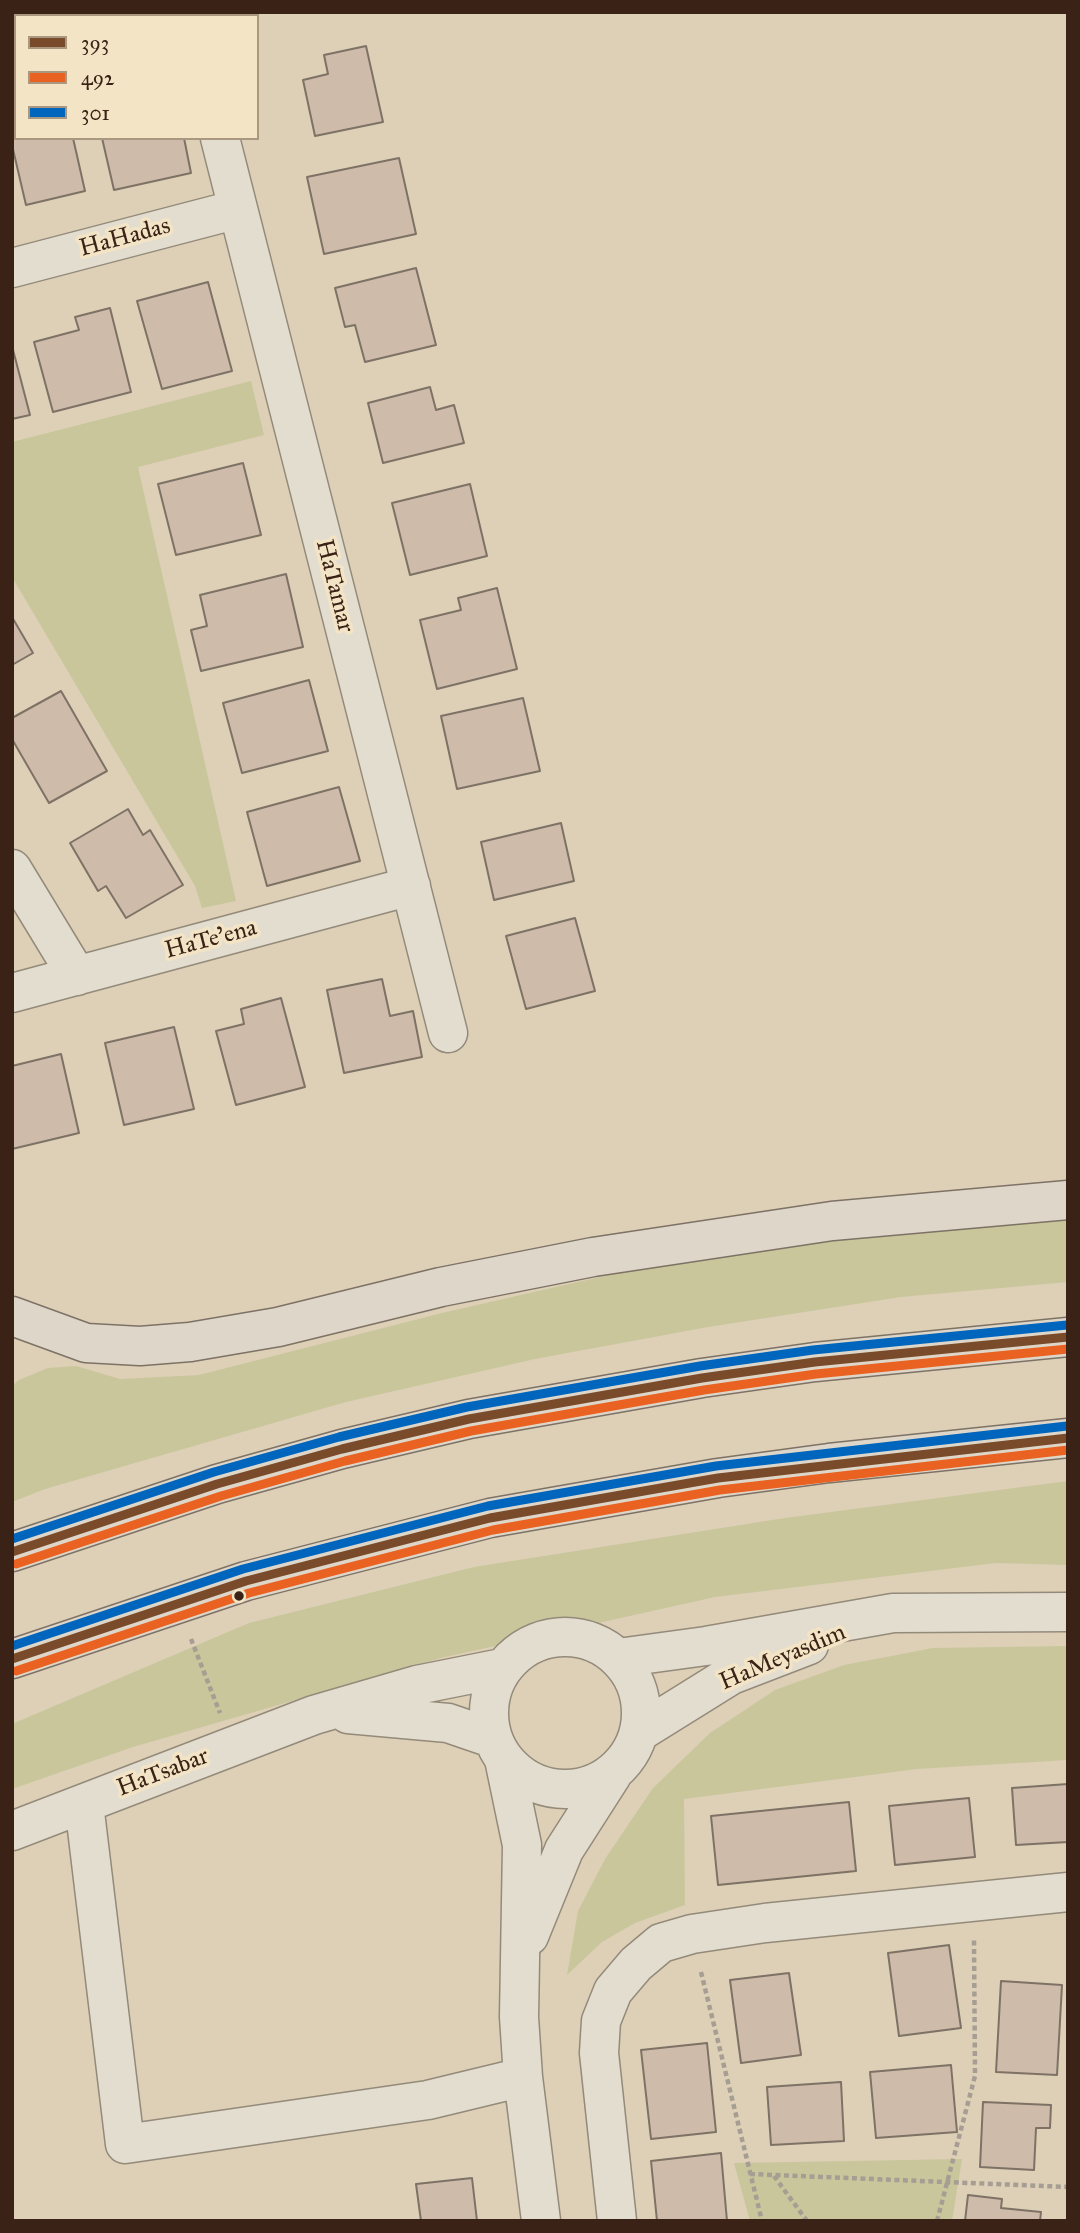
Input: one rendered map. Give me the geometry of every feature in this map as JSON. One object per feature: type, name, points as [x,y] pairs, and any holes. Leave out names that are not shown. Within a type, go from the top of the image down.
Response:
[{"type":"main road","points":[[12,1316],[86,1343],[140,1346],[190,1342],[278,1327],[441,1287],[593,1257],[832,1221],[1068,1200]]},
{"type":"main road","points":[[12,1552],[217,1484],[342,1449],[469,1419],[702,1378],[815,1362],[1068,1337]]},
{"type":"main road","points":[[12,1659],[176,1603],[367,1548],[490,1518],[718,1478],[828,1462],[1068,1438]]},
{"type":"street","name":"HaTamar","points":[[221,140],[448,1033]]},
{"type":"street","name":"HaHadas","points":[[12,268],[238,209]]},
{"type":"street","points":[[12,869],[77,976]]},
{"type":"street","name":"HaTe'ena","points":[[12,993],[411,886]]},
{"type":"street","name":"HaMeyasdim","points":[[618,1658],[706,1646],[892,1613],[1068,1612]]},
{"type":"street","name":"HaMeyasdim","points":[[640,1731],[731,1675],[892,1613]]},
{"type":"street","points":[[521,1954],[564,1850],[612,1775],[630,1755],[640,1731],[642,1704],[634,1679],[618,1658],[597,1643],[571,1636],[545,1639],[521,1650],[502,1668],[491,1690],[488,1714],[522,1845],[521,1954],[518,1982],[523,2077],[541,2221]]},
{"type":"street","name":"HaTsabar","points":[[12,1831],[314,1716],[417,1685],[502,1668]]},
{"type":"street","name":"HaTsabar","points":[[314,1716],[363,1714],[448,1723],[498,1749]]},
{"type":"street","points":[[498,1749],[521,1776],[543,1787],[567,1790],[591,1786],[612,1775]]},
{"type":"street","points":[[85,1804],[125,2144],[428,2100],[523,2077]]},
{"type":"street","points":[[617,2221],[599,2053],[601,2021],[613,1991],[636,1964],[661,1943],[692,1934],[1068,1892]]},
{"type":"path","points":[[176,1603],[234,1746]]},
{"type":"path","points":[[937,2221],[975,2076],[973,1902]]},
{"type":"path","points":[[692,1934],[762,2221]]},
{"type":"path","points":[[750,2174],[1068,2187]]},
{"type":"path","points":[[773,2175],[807,2221]]},
{"type":"shaded area","points":[[251,381],[264,435],[138,467],[236,901],[202,908],[195,886],[12,577],[12,442]]},
{"type":"shaded area","points":[[1068,1219],[1068,1282],[901,1297],[708,1327],[535,1359],[346,1402],[45,1489],[12,1502],[12,1386],[19,1380],[48,1368],[76,1366],[120,1379],[199,1375],[442,1313],[613,1274],[753,1248]]},
{"type":"shaded area","points":[[1068,1481],[1068,1565],[996,1563],[715,1597],[441,1658],[133,1747],[12,1789],[12,1724],[249,1623],[474,1567],[785,1518]]},
{"type":"shaded area","points":[[1068,1646],[1068,1760],[917,1769],[684,1799],[685,1905],[635,1923],[602,1942],[567,1975],[578,1911],[605,1859],[653,1788],[710,1733],[775,1690],[844,1665],[933,1648]]},
{"type":"shaded area","points":[[962,2159],[952,2221],[750,2221],[734,2163]]},
{"type":"building","points":[[366,46],[383,122],[315,136],[303,80],[328,74],[324,55]]},
{"type":"building","points":[[12,110],[14,140],[73,140],[85,191],[26,205],[12,145]]},
{"type":"building","points":[[102,140],[184,140],[191,173],[114,190]]},
{"type":"building","points":[[399,158],[416,234],[324,254],[307,177]]},
{"type":"building","points":[[416,268],[436,345],[365,362],[355,325],[345,327],[335,288]]},
{"type":"building","points":[[208,282],[232,371],[162,389],[137,301]]},
{"type":"building","points":[[110,308],[131,392],[53,412],[34,342],[79,330],[75,317]]},
{"type":"building","points":[[12,346],[30,415],[12,419]]},
{"type":"building","points":[[430,387],[436,410],[454,405],[464,443],[383,463],[368,403]]},
{"type":"building","points":[[243,463],[261,535],[176,555],[158,484]]},
{"type":"building","points":[[470,484],[487,556],[410,575],[392,503]]},
{"type":"building","points":[[286,574],[303,647],[201,671],[191,630],[207,626],[200,595]]},
{"type":"building","points":[[497,588],[517,669],[437,689],[420,620],[461,610],[458,598]]},
{"type":"building","points":[[12,617],[33,653],[12,665]]},
{"type":"building","points":[[309,680],[328,751],[242,773],[223,703]]},
{"type":"building","points":[[61,691],[107,771],[49,803],[12,739],[12,718]]},
{"type":"building","points":[[523,698],[540,771],[457,789],[441,716]]},
{"type":"building","points":[[339,787],[360,861],[267,886],[247,812]]},
{"type":"building","points":[[128,809],[143,835],[150,830],[183,885],[126,918],[106,886],[98,891],[70,843]]},
{"type":"building","points":[[561,823],[574,881],[494,900],[481,842]]},
{"type":"building","points":[[575,918],[595,991],[526,1009],[506,936]]},
{"type":"building","points":[[382,979],[390,1016],[413,1011],[422,1057],[344,1073],[327,990]]},
{"type":"building","points":[[281,998],[305,1087],[236,1105],[216,1031],[244,1024],[241,1009]]},
{"type":"building","points":[[174,1027],[194,1109],[124,1125],[105,1043]]},
{"type":"building","points":[[61,1054],[79,1133],[12,1149],[12,1066]]},
{"type":"building","points":[[1068,1784],[1068,1842],[1016,1845],[1012,1788]]},
{"type":"building","points":[[969,1798],[975,1857],[895,1865],[889,1806]]},
{"type":"building","points":[[849,1802],[856,1871],[718,1885],[711,1816]]},
{"type":"building","points":[[949,1945],[961,2028],[899,2036],[888,1953]]},
{"type":"building","points":[[789,1973],[801,2055],[741,2063],[730,1980]]},
{"type":"building","points":[[1001,1981],[1062,1985],[1057,2075],[996,2072]]},
{"type":"building","points":[[707,2043],[716,2132],[651,2139],[641,2050]]},
{"type":"building","points":[[951,2065],[957,2132],[876,2138],[870,2072]]},
{"type":"building","points":[[841,2082],[844,2141],[771,2145],[767,2087]]},
{"type":"building","points":[[983,2102],[1051,2105],[1050,2128],[1036,2128],[1034,2170],[980,2167]]},
{"type":"building","points":[[721,2153],[727,2221],[657,2221],[651,2161]]},
{"type":"building","points":[[472,2178],[477,2221],[421,2221],[416,2184]]},
{"type":"building","points":[[968,2195],[1002,2199],[1001,2208],[1041,2212],[1040,2221],[965,2221]]},
{"type":"transit line","name":"301","points":[[12,1539],[214,1472],[339,1437],[467,1407],[700,1366],[813,1350],[1067,1325]]},
{"type":"transit line","name":"393","points":[[12,1552],[217,1484],[342,1449],[469,1419],[702,1378],[815,1362],[1068,1337]]},
{"type":"transit line","name":"492","points":[[16,1564],[221,1496],[345,1461],[471,1431],[704,1390],[816,1374],[1068,1349]]},
{"type":"transit line","name":"301","points":[[12,1646],[243,1569],[488,1506],[716,1466],[1067,1426]]},
{"type":"transit line","name":"393","points":[[12,1659],[246,1581],[490,1518],[718,1478],[1068,1438]]},
{"type":"transit line","name":"492","points":[[16,1671],[249,1593],[493,1530],[720,1490],[1068,1450]]}]
